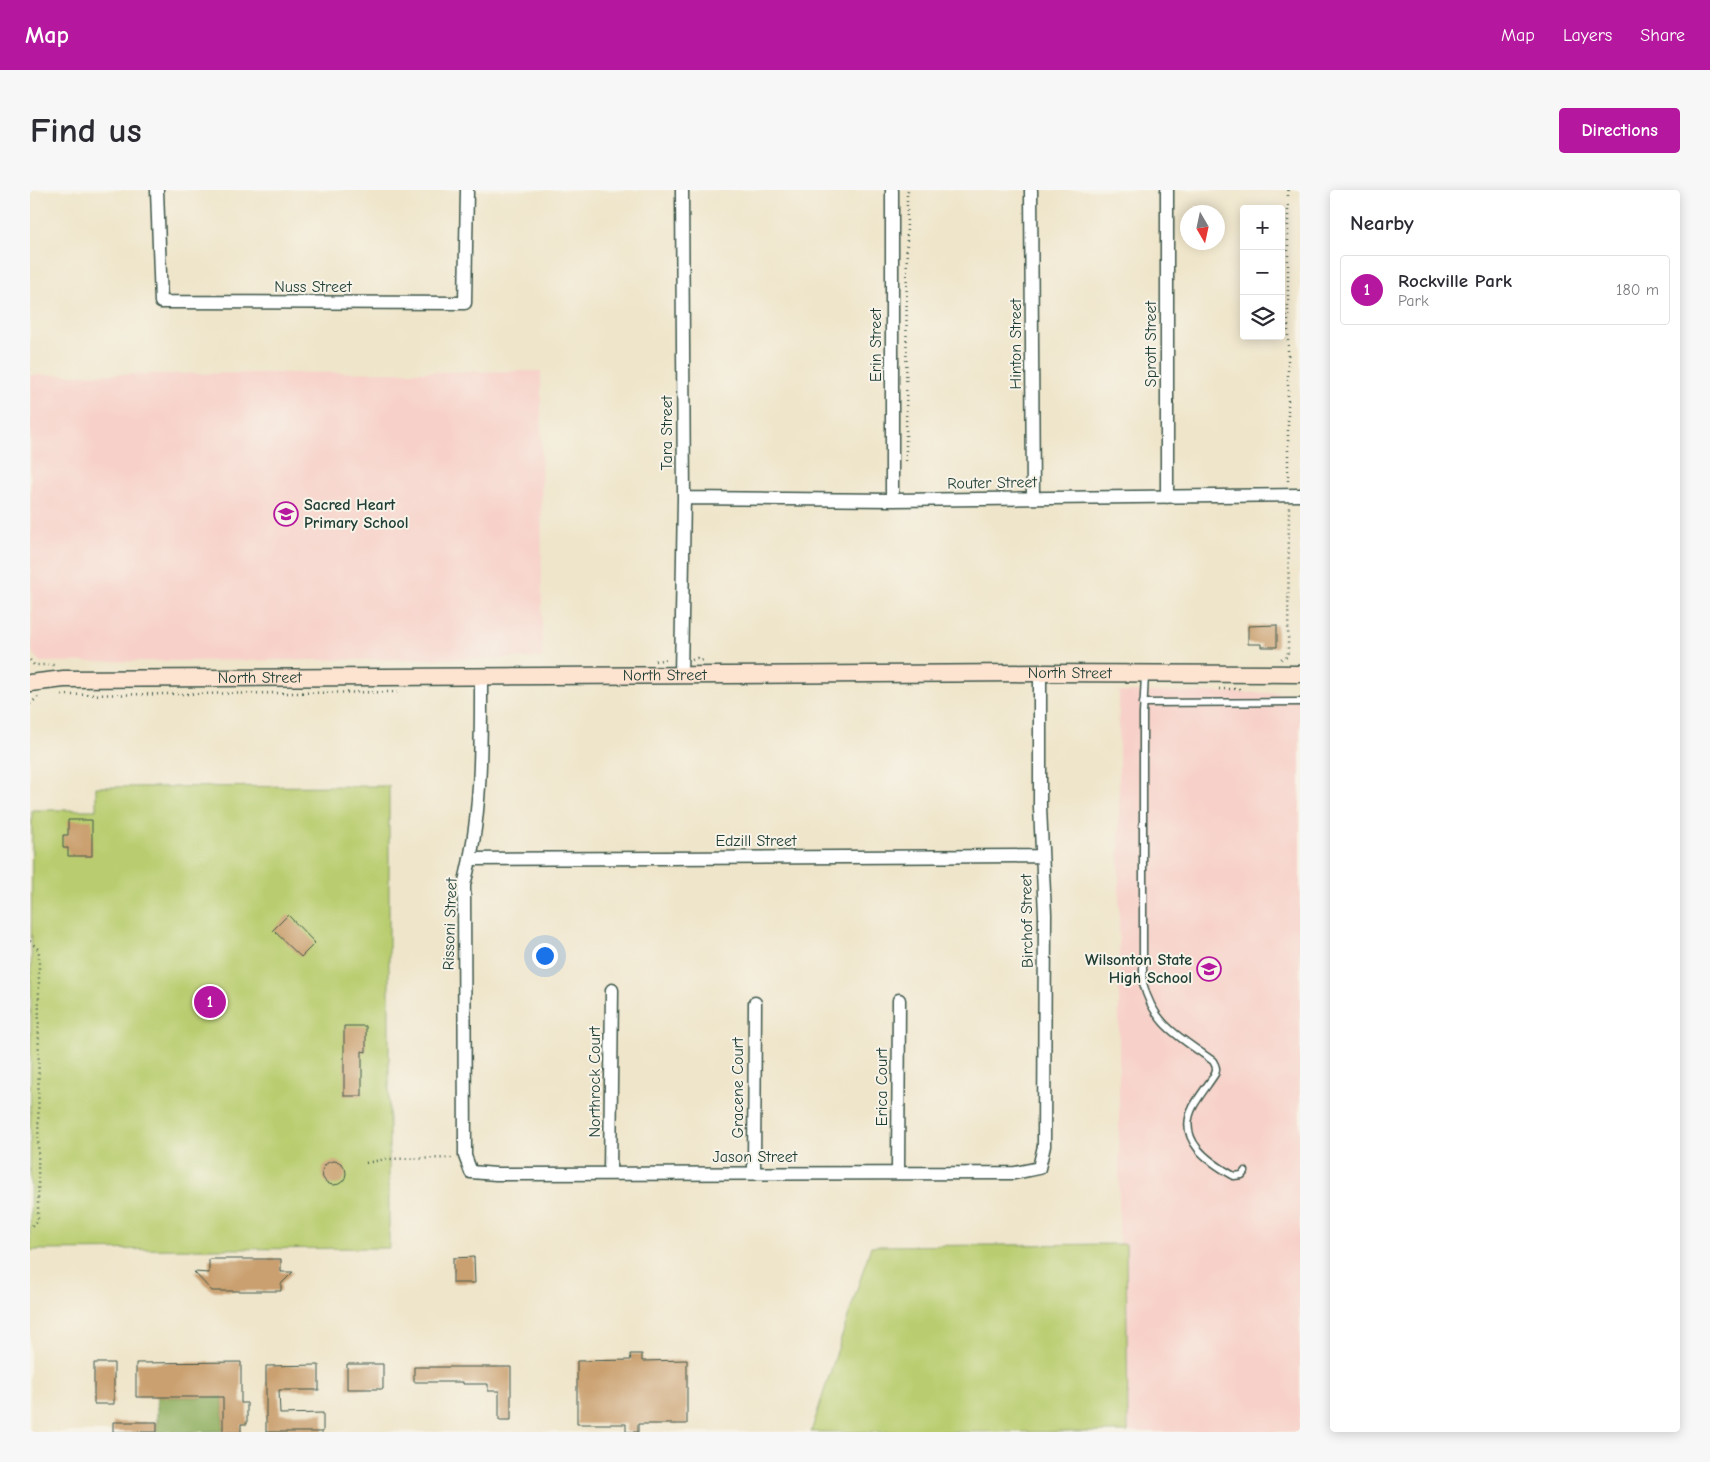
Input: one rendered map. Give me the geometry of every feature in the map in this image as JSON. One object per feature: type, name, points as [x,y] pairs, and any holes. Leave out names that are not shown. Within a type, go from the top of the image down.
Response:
[{"type":"street","name":"Nuss Street","points":[[157,190],[161,302],[465,303],[467,190]]},
{"type":"street","name":"Tara Street","points":[[682,190],[684,498],[682,676]]},
{"type":"street","name":"Erin Street","points":[[892,190],[892,500]]},
{"type":"street","name":"Hinton Street","points":[[1031,190],[1033,498]]},
{"type":"street","name":"Sprott Street","points":[[1167,190],[1167,498]]},
{"type":"street","name":"Router Street","points":[[684,498],[892,500],[1294,496]]},
{"type":"street","name":"North Street","points":[[35,689],[74,679],[1040,673],[1300,674]]},
{"type":"street","name":"Birchof Street","points":[[1039,1168],[1044,1146],[1045,914],[1041,856],[1040,673]]},
{"type":"street","name":"Rissoni Street","points":[[470,1172],[465,1156],[464,885],[471,859],[480,776],[481,677]]},
{"type":"street","name":"Edzill Street","points":[[471,859],[1041,856]]},
{"type":"street","name":"Northrock Court","points":[[610,1173],[612,990]]},
{"type":"street","name":"Erica Court","points":[[898,1173],[899,1000]]},
{"type":"street","name":"Gracene Court","points":[[754,1173],[755,1003]]},
{"type":"street","name":"Jason Street","points":[[470,1172],[496,1174],[1015,1173],[1039,1168]]},
{"type":"lane","points":[[1145,673],[1143,703],[1142,930],[1144,983],[1150,1004],[1164,1025],[1213,1061],[1216,1066],[1216,1074],[1193,1107],[1190,1116],[1190,1132],[1193,1144],[1203,1154],[1234,1176],[1242,1175],[1245,1171]]},
{"type":"lane","points":[[1143,703],[1300,702]]},
{"type":"path","points":[[906,465],[908,190]]},
{"type":"path","points":[[1287,657],[1294,496],[1288,190]]},
{"type":"path","points":[[30,704],[35,689]]},
{"type":"path","points":[[30,941],[38,949],[39,964],[38,1221],[30,1227]]},
{"type":"path","points":[[366,1163],[386,1158],[456,1158],[465,1156]]},
{"type":"shaded area","name":"Sacred Heart Primary School","points":[[541,371],[542,658],[40,662],[32,652],[30,375]]},
{"type":"shaded area","name":"Wilsonton State High School","points":[[1119,692],[1300,693],[1300,1432],[1128,1432],[1126,1244],[1119,1244]]},
{"type":"green space","points":[[389,786],[389,1248],[30,1250],[32,810],[96,810],[96,787]]},
{"type":"green space","points":[[1126,1244],[1128,1432],[811,1432],[871,1246]]},
{"type":"green space","points":[[157,1397],[223,1397],[223,1431],[157,1432]]},
{"type":"building","points":[[1277,625],[1277,647],[1261,647],[1261,644],[1248,644],[1248,626]]},
{"type":"building","points":[[68,820],[92,820],[92,856],[68,856],[68,848],[63,848],[63,835],[68,835]]},
{"type":"building","points":[[288,915],[315,943],[301,957],[273,930]]},
{"type":"building","points":[[344,1026],[366,1026],[366,1052],[362,1051],[362,1096],[344,1096]]},
{"type":"building","points":[[334,1161],[339,1162],[345,1168],[345,1178],[339,1184],[334,1185],[329,1184],[323,1178],[322,1173],[323,1168],[329,1162]]},
{"type":"building","points":[[474,1257],[475,1283],[453,1283],[453,1258]]},
{"type":"building","points":[[209,1259],[281,1259],[281,1272],[293,1272],[281,1284],[281,1291],[212,1291],[194,1272],[209,1273]]},
{"type":"building","points":[[630,1354],[642,1354],[642,1361],[687,1360],[687,1424],[638,1424],[638,1432],[626,1432],[626,1424],[577,1424],[577,1361],[631,1360]]},
{"type":"building","points":[[241,1362],[241,1403],[247,1403],[247,1424],[241,1424],[241,1432],[223,1432],[223,1397],[136,1397],[136,1363]]},
{"type":"building","points":[[94,1363],[114,1363],[114,1404],[94,1404]]},
{"type":"building","points":[[347,1364],[383,1364],[383,1389],[347,1389]]},
{"type":"building","points":[[319,1365],[319,1390],[279,1390],[280,1414],[323,1413],[323,1432],[266,1432],[266,1366]]},
{"type":"building","points":[[414,1367],[511,1367],[511,1420],[499,1420],[499,1391],[488,1391],[488,1384],[414,1382]]},
{"type":"building","points":[[113,1422],[157,1422],[157,1432],[113,1432]]},
{"type":"place","name":"Sacred Heart Primary School","points":[[286,514]]},
{"type":"place","name":"Wilsonton State High School","points":[[1209,969]]},
{"type":"place","name":"Rockville Park","points":[[210,1002]]}]
